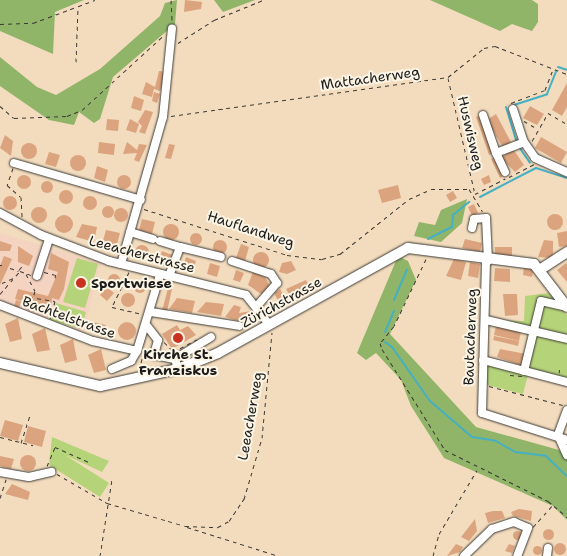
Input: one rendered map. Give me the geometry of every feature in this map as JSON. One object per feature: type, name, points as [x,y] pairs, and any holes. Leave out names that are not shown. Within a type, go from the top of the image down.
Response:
[{"type":"main road","name":"Zürichstrasse","points":[[0,363],[89,386],[138,379],[176,360],[269,324],[400,251],[430,249],[487,261],[534,264],[541,269]]},
{"type":"main road","points":[[567,252],[541,269],[567,307]]},
{"type":"street","points":[[121,264],[162,117],[173,46],[172,28]]},
{"type":"street","points":[[513,109],[525,146],[540,162],[567,172]]},
{"type":"street","points":[[483,115],[496,153],[505,172]]},
{"type":"street","points":[[496,153],[525,146]]},
{"type":"street","points":[[14,163],[139,203]]},
{"type":"street","name":"Leeacherstrasse","points":[[0,213],[50,239],[121,264],[160,275],[232,290],[258,304]]},
{"type":"street","points":[[472,228],[474,219],[486,218],[487,261]]},
{"type":"street","points":[[130,232],[220,258]]},
{"type":"street","points":[[38,273],[50,239]]},
{"type":"street","points":[[169,276],[180,247]]},
{"type":"street","points":[[232,261],[271,274],[277,283],[258,304],[269,324]]},
{"type":"street","name":"Bautacherweg","points":[[487,261],[486,320],[481,384],[482,413],[558,435]]},
{"type":"street","points":[[112,368],[130,361],[140,349],[160,275]]},
{"type":"street","points":[[524,371],[532,330],[542,301],[567,307]]},
{"type":"street","name":"Bachtelstrasse","points":[[0,305],[93,341],[140,349]]},
{"type":"street","points":[[150,314],[239,326]]},
{"type":"street","points":[[486,320],[567,339]]},
{"type":"street","points":[[147,326],[158,340],[154,355],[176,360],[211,337]]},
{"type":"street","points":[[483,360],[567,382]]},
{"type":"street","points":[[567,410],[558,435],[567,455]]},
{"type":"street","points":[[558,435],[567,440]]},
{"type":"street","points":[[4,473],[29,477],[48,473]]},
{"type":"street","points":[[464,556],[473,543],[509,522],[523,523],[528,528],[517,556]]},
{"type":"path","points":[[0,24],[33,23],[95,0]]},
{"type":"path","points":[[0,106],[14,118],[67,116],[82,110],[172,28],[171,0]]},
{"type":"path","points":[[173,46],[214,20],[263,0]]},
{"type":"path","points":[[76,62],[78,7]]},
{"type":"path","points":[[448,77],[484,48],[495,46],[567,74]]},
{"type":"path","points":[[513,109],[510,101],[545,90],[553,68]]},
{"type":"path","name":"Mattacherweg","points":[[162,117],[448,77]]},
{"type":"path","name":"Huswisweg","points":[[448,77],[475,194]]},
{"type":"path","points":[[525,146],[548,113],[566,123],[567,120]]},
{"type":"path","points":[[518,122],[523,120],[538,129]]},
{"type":"path","points":[[14,163],[7,185],[21,197],[21,225]]},
{"type":"path","name":"Hauflandweg","points":[[139,203],[287,255],[322,259],[340,254],[409,199],[431,189],[450,187],[475,194]]},
{"type":"path","points":[[475,194],[486,218]]},
{"type":"path","points":[[430,249],[394,326],[380,343],[382,349],[445,450],[478,470],[553,505],[567,517]]},
{"type":"path","points":[[0,294],[20,271],[22,266]]},
{"type":"path","points":[[130,266],[112,307],[150,314]]},
{"type":"path","points":[[10,268],[25,273],[55,276],[56,272]]},
{"type":"path","points":[[25,273],[34,295],[31,303]]},
{"type":"path","points":[[1,283],[13,278]]},
{"type":"path","points":[[1,283],[6,285]]},
{"type":"path","points":[[29,297],[34,295],[55,301],[48,323]]},
{"type":"path","name":"Leeacherweg","points":[[185,526],[218,527],[228,521],[244,499],[268,404],[269,324]]},
{"type":"path","points":[[158,340],[176,360]]},
{"type":"path","points":[[138,379],[140,349]]},
{"type":"path","points":[[481,384],[567,406]]},
{"type":"path","points":[[20,443],[30,415]]},
{"type":"path","points":[[0,437],[20,443],[33,444]]},
{"type":"path","points":[[48,473],[55,448],[89,462]]},
{"type":"path","points":[[433,556],[439,534],[478,470]]},
{"type":"path","points":[[0,498],[4,473]]},
{"type":"path","name":"Leeacherweg","points":[[48,473],[107,503],[279,556]]},
{"type":"path","points":[[100,556],[112,479]]},
{"type":"path","points":[[528,528],[538,525],[553,505]]},
{"type":"shaded area","points":[[0,233],[101,263],[83,337],[0,305]]},
{"type":"green space","points":[[0,0],[84,0],[55,12],[53,54],[0,31]]},
{"type":"green space","points":[[177,0],[175,24],[113,77],[100,119],[94,123],[79,112],[74,125],[49,120],[0,86],[0,57],[37,87],[56,95],[100,69],[160,16],[165,3]]},
{"type":"green space","points":[[214,0],[255,0],[223,12]]},
{"type":"green space","points":[[430,0],[532,0],[538,4],[538,22],[532,31],[512,24],[500,31]]},
{"type":"green space","points":[[467,199],[462,223],[441,242],[414,236],[419,222],[435,225],[441,210]]},
{"type":"green space","points":[[398,256],[408,261],[416,280],[390,334],[476,427],[559,450],[567,458],[567,520],[553,506],[444,458],[411,406],[401,380],[376,353],[366,360],[357,353]]},
{"type":"green space","name":"Sportwiese","points":[[77,258],[98,264],[85,308],[63,302]]},
{"type":"green space","points":[[549,293],[567,315],[567,381],[529,371],[523,394],[483,384],[485,363],[525,373],[537,330],[495,320],[524,321],[525,296]]},
{"type":"green space","points":[[56,303],[86,312],[81,329],[50,320]]},
{"type":"green space","points":[[52,437],[109,461],[102,472],[65,455],[109,483],[100,497],[49,465]]},
{"type":"building","points":[[185,0],[202,2],[201,9],[184,12]]},
{"type":"building","points":[[159,71],[167,72],[160,91],[154,89],[152,97],[142,94],[146,82],[155,87]]},
{"type":"building","points":[[567,83],[567,107],[562,116],[552,110]]},
{"type":"building","points":[[154,92],[160,94],[157,103],[152,101]]},
{"type":"building","points":[[134,96],[144,100],[141,111],[131,108]]},
{"type":"building","points":[[530,106],[544,114],[537,125],[523,118]]},
{"type":"building","points":[[145,110],[153,112],[145,134],[139,132],[142,126],[138,122]]},
{"type":"building","points":[[496,114],[511,142],[503,148],[487,120]]},
{"type":"building","points":[[481,115],[494,153],[489,155],[476,117]]},
{"type":"building","points":[[107,119],[119,120],[118,131],[106,130]]},
{"type":"building","points":[[130,119],[139,124],[136,133],[126,130]]},
{"type":"building","points":[[5,135],[13,141],[11,156],[0,148]]},
{"type":"building","points":[[541,137],[567,152],[561,163],[535,148]]},
{"type":"building","points":[[99,142],[115,144],[114,155],[98,153]]},
{"type":"building","points":[[127,142],[137,150],[139,144],[147,145],[139,162],[134,160],[137,153],[123,154]]},
{"type":"building","points":[[29,143],[35,145],[37,151],[35,157],[29,159],[23,157],[21,151],[23,145]]},
{"type":"building","points":[[169,144],[175,145],[171,159],[165,158]]},
{"type":"building","points":[[513,149],[524,165],[515,172],[501,158]]},
{"type":"building","points":[[49,152],[60,155],[56,167],[45,164]]},
{"type":"building","points":[[78,155],[84,157],[86,163],[84,169],[78,171],[72,169],[70,163],[72,157]]},
{"type":"building","points":[[495,157],[504,176],[500,178],[491,159]]},
{"type":"building","points":[[97,166],[108,170],[105,182],[94,178]]},
{"type":"building","points":[[21,175],[27,175],[31,182],[27,189],[21,189],[17,185],[17,179]]},
{"type":"building","points":[[124,175],[129,177],[131,182],[129,187],[124,189],[119,187],[117,182],[119,177]]},
{"type":"building","points":[[489,175],[491,182],[484,185],[481,179]]},
{"type":"building","points":[[45,181],[49,181],[53,187],[49,193],[45,193],[41,189],[41,185]]},
{"type":"building","points":[[398,185],[401,198],[382,203],[378,190]]},
{"type":"building","points":[[66,190],[71,192],[73,197],[71,202],[66,204],[61,202],[59,197],[61,192]]},
{"type":"building","points":[[453,191],[457,198],[450,202],[446,195]]},
{"type":"building","points":[[10,196],[15,198],[17,203],[15,208],[10,210],[5,208],[3,203],[5,198]]},
{"type":"building","points":[[90,196],[95,198],[97,203],[95,208],[90,210],[85,208],[83,203],[85,198]]},
{"type":"building","points":[[474,204],[478,213],[472,216],[468,207]]},
{"type":"building","points":[[106,206],[110,206],[114,212],[110,218],[106,218],[102,214],[102,210]]},
{"type":"building","points":[[36,207],[42,207],[47,212],[45,221],[36,223],[31,218],[31,212]]},
{"type":"building","points":[[121,208],[126,210],[128,215],[126,220],[121,222],[116,220],[114,215],[116,210]]},
{"type":"building","points":[[552,214],[558,214],[563,219],[561,228],[552,230],[547,225],[547,219]]},
{"type":"building","points":[[64,215],[70,218],[73,224],[70,230],[64,233],[58,230],[55,224],[58,218]]},
{"type":"building","points":[[142,219],[155,222],[152,234],[139,230]]},
{"type":"building","points":[[82,224],[97,227],[94,242],[76,237]]},
{"type":"building","points":[[171,224],[179,232],[171,240],[163,232]]},
{"type":"building","points":[[106,230],[120,233],[116,248],[102,244]]},
{"type":"building","points":[[567,231],[567,246],[559,247],[557,233]]},
{"type":"building","points":[[194,233],[198,233],[202,239],[198,245],[194,245],[190,241],[190,237]]},
{"type":"building","points":[[465,239],[482,243],[480,252],[462,248]]},
{"type":"building","points":[[220,240],[225,242],[227,247],[225,252],[220,254],[215,252],[213,247],[215,242]]},
{"type":"building","points":[[544,240],[553,241],[553,258],[538,257]]},
{"type":"building","points":[[0,241],[12,245],[10,251],[0,251]]},
{"type":"building","points":[[241,244],[249,247],[245,261],[236,258]]},
{"type":"building","points":[[142,245],[147,247],[149,252],[147,257],[142,259],[137,257],[135,252],[137,247]]},
{"type":"building","points":[[18,246],[33,256],[29,266],[18,262]]},
{"type":"building","points":[[495,247],[512,247],[512,256],[495,256]]},
{"type":"building","points":[[162,251],[172,255],[168,267],[158,264]]},
{"type":"building","points":[[261,252],[269,260],[261,268],[253,260]]},
{"type":"building","points":[[51,253],[69,262],[64,289],[59,300],[52,298],[51,312],[31,306],[34,297],[29,303],[15,299],[18,289],[48,296],[58,272],[48,269]]},
{"type":"building","points":[[4,256],[12,259],[0,285],[0,266]]},
{"type":"building","points":[[186,257],[196,261],[192,272],[182,269]]},
{"type":"building","points":[[454,259],[466,262],[461,280],[446,276]]},
{"type":"building","points":[[291,261],[296,270],[287,274],[279,272],[282,263]]},
{"type":"building","points":[[470,262],[480,264],[478,278],[468,276]]},
{"type":"building","points":[[210,263],[220,266],[217,277],[207,274]]},
{"type":"building","points":[[567,264],[567,282],[557,270]]},
{"type":"building","points":[[524,266],[534,268],[532,277],[523,275]]},
{"type":"building","points":[[495,268],[510,269],[510,282],[494,281]]},
{"type":"building","points":[[236,270],[244,273],[240,282],[233,280]]},
{"type":"building","points":[[253,272],[265,277],[270,286],[261,294],[248,285]]},
{"type":"building","points":[[112,274],[116,274],[120,280],[116,286],[112,286],[108,282],[108,278]]},
{"type":"building","points":[[306,280],[311,289],[291,298],[286,289]]},
{"type":"building","points":[[138,281],[142,281],[146,287],[142,293],[138,293],[134,289],[134,285]]},
{"type":"building","points":[[107,287],[114,293],[107,301],[100,295]]},
{"type":"building","points":[[168,288],[172,289],[167,312],[162,311]]},
{"type":"building","points":[[280,289],[287,302],[281,306],[274,293]]},
{"type":"building","points":[[128,293],[133,295],[135,300],[133,305],[128,307],[123,305],[121,300],[123,295]]},
{"type":"building","points":[[503,294],[517,294],[518,315],[505,316]]},
{"type":"building","points":[[177,298],[195,301],[192,313],[169,309]]},
{"type":"building","points":[[16,300],[21,301],[19,308],[14,307]]},
{"type":"building","points":[[206,302],[224,304],[221,316],[197,312]]},
{"type":"building","points":[[234,305],[241,307],[239,313],[251,311],[248,324],[225,317]]},
{"type":"building","points":[[18,318],[22,339],[10,342],[5,324]]},
{"type":"building","points":[[92,322],[106,325],[104,334],[90,331]]},
{"type":"building","points":[[127,322],[133,325],[136,331],[133,337],[127,340],[121,337],[118,331],[121,325]]},
{"type":"building","name":"Kirche St. Franziskus","points":[[177,325],[180,330],[188,326],[196,335],[172,349],[162,334]]},
{"type":"building","points":[[496,326],[521,332],[519,341],[494,335]]},
{"type":"building","points":[[45,328],[50,350],[37,352],[32,334]]},
{"type":"building","points":[[494,336],[519,341],[518,346],[493,340]]},
{"type":"building","points":[[73,339],[77,360],[65,363],[60,345]]},
{"type":"building","points":[[101,349],[106,370],[94,373],[88,355]]},
{"type":"building","points":[[500,349],[526,354],[523,366],[497,357]]},
{"type":"building","points":[[5,420],[23,425],[18,441],[0,436]]},
{"type":"building","points":[[28,426],[46,431],[42,447],[24,442]]},
{"type":"building","points":[[28,455],[34,457],[36,463],[34,469],[28,471],[22,469],[20,463],[22,457]]},
{"type":"building","points":[[0,456],[14,459],[11,469],[0,466]]},
{"type":"building","points":[[12,484],[30,492],[28,500],[5,494]]},
{"type":"building","points":[[519,509],[532,511],[531,521],[513,516],[511,512]]},
{"type":"building","points":[[502,511],[505,518],[488,523],[485,513]]},
{"type":"building","points":[[475,519],[477,531],[469,541],[461,537]]},
{"type":"building","points":[[546,529],[550,529],[553,534],[552,538],[546,539],[543,536],[543,532]]},
{"type":"building","points":[[517,530],[522,535],[517,540],[512,535]]},
{"type":"building","points":[[560,543],[566,549],[560,555],[554,549]]},
{"type":"building","points":[[456,544],[463,547],[460,552],[447,556]]},
{"type":"building","points":[[509,544],[515,546],[512,553],[505,551]]},
{"type":"building","points":[[537,546],[541,550],[537,554],[533,550]]},
{"type":"waterway","points":[[558,67],[567,70]]},
{"type":"waterway","points":[[514,105],[547,94],[556,72]]},
{"type":"waterway","points":[[506,107],[517,142]]},
{"type":"waterway","points":[[519,147],[530,163]]},
{"type":"waterway","points":[[480,197],[536,168],[567,178]]},
{"type":"waterway","points":[[428,239],[452,227],[453,215],[469,202]]},
{"type":"waterway","points":[[394,300],[407,270]]},
{"type":"waterway","points":[[385,332],[394,311]]},
{"type":"waterway","points":[[385,342],[392,347],[430,401],[472,437],[496,441],[515,452],[546,456],[567,476]]},
{"type":"place","name":"Sportwiese","points":[[81,283]]},
{"type":"place","name":"Kirche St. Franziskus","points":[[178,338]]}]
